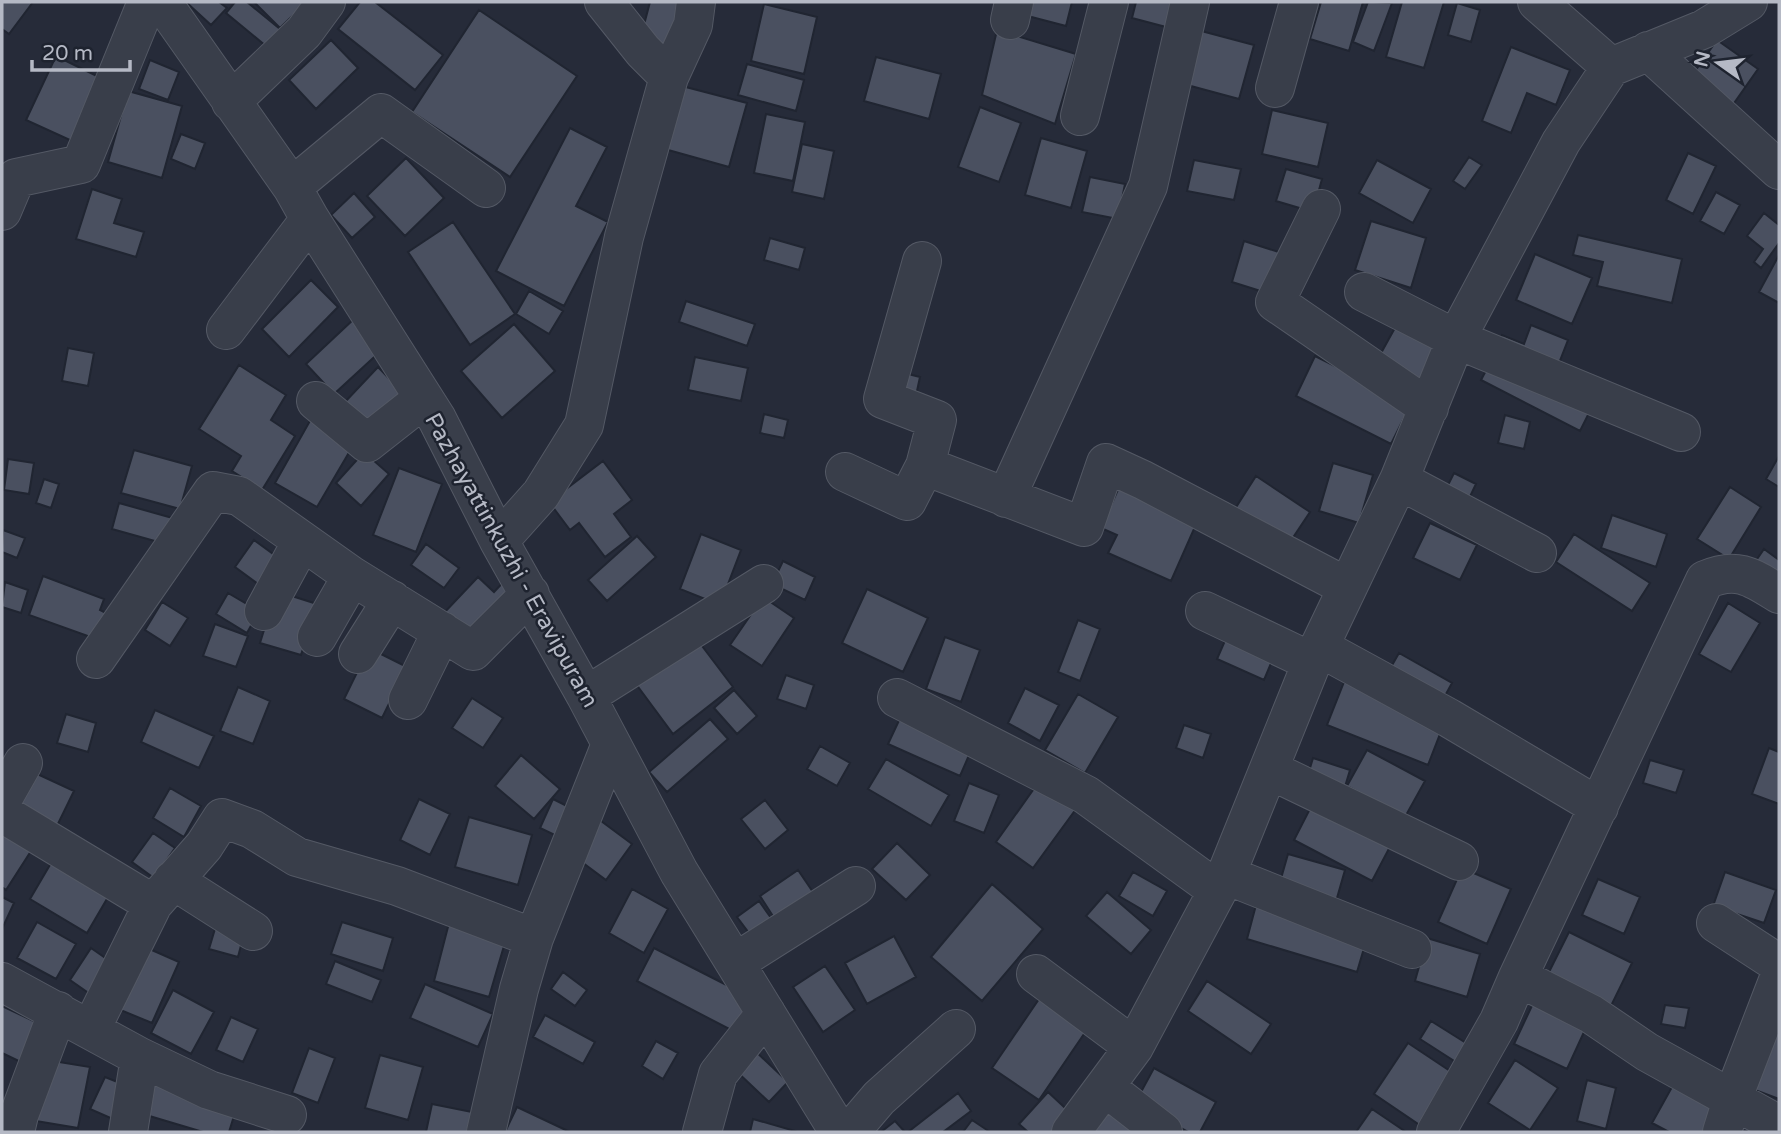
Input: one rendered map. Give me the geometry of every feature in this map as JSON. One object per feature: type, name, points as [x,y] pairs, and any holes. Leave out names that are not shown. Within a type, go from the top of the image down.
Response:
[{"type":"street","points":[[2,211],[16,178],[81,164],[148,2]]},
{"type":"street","name":"Pazhayattinkuzhi - Eravipuram","points":[[162,2],[301,203],[437,419],[499,541],[586,695],[680,872],[839,1132]]},
{"type":"street","points":[[231,102],[304,32],[326,2]]},
{"type":"street","points":[[604,2],[643,51],[669,77]]},
{"type":"street","points":[[499,541],[541,494],[584,425],[624,237],[669,77],[693,25],[696,2]]},
{"type":"street","points":[[1080,116],[1109,2]]},
{"type":"street","points":[[1006,498],[1148,186],[1189,2]]},
{"type":"street","points":[[1275,88],[1299,2]]},
{"type":"street","points":[[1537,2],[1611,68]]},
{"type":"street","points":[[1070,1132],[1134,1047],[1222,882],[1315,655],[1399,480],[1456,339],[1561,142],[1611,68],[1648,51],[1698,15],[1748,2]]},
{"type":"street","points":[[1648,51],[1779,170]]},
{"type":"street","points":[[226,330],[301,203],[382,113],[486,188]]},
{"type":"street","points":[[1321,209],[1275,302],[1429,408]]},
{"type":"street","points":[[845,472],[907,501],[925,466],[937,420],[883,399],[922,261]]},
{"type":"street","points":[[1363,292],[1456,339],[1681,432]]},
{"type":"street","points":[[316,401],[367,443],[423,399]]},
{"type":"street","points":[[925,466],[1084,527],[1106,463],[1347,587]]},
{"type":"street","points":[[1399,480],[1537,553]]},
{"type":"street","points":[[96,659],[213,491],[239,496],[352,576],[473,651],[530,594]]},
{"type":"street","points":[[264,611],[302,541]]},
{"type":"street","points":[[1436,1132],[1499,1021],[1705,580],[1719,573],[1747,574],[1779,594]]},
{"type":"street","points":[[317,637],[352,576]]},
{"type":"street","points":[[586,695],[764,584]]},
{"type":"street","points":[[358,654],[391,600]]},
{"type":"street","points":[[1205,611],[1315,655],[1449,718],[1599,807]]},
{"type":"street","points":[[408,700],[442,631]]},
{"type":"street","points":[[898,698],[1086,795],[1222,882],[1412,949]]},
{"type":"street","points":[[486,1132],[519,989],[534,939],[611,744]]},
{"type":"street","points":[[2,800],[23,762]]},
{"type":"street","points":[[1270,770],[1459,861]]},
{"type":"street","points":[[2,813],[163,892],[253,932]]},
{"type":"street","points":[[91,1029],[163,892],[204,846],[222,818],[252,829],[297,857],[397,886],[534,939]]},
{"type":"street","points":[[736,962],[856,886]]},
{"type":"street","points":[[1716,923],[1779,964]]},
{"type":"street","points":[[1036,974],[1134,1047]]},
{"type":"street","points":[[1518,977],[1591,1014],[1647,1052],[1727,1116],[1779,1125]]},
{"type":"street","points":[[1727,1116],[1779,978]]},
{"type":"street","points":[[2,982],[140,1057],[209,1090],[287,1115]]},
{"type":"street","points":[[15,1132],[58,1011]]},
{"type":"street","points":[[702,1132],[718,1074],[766,1013]]},
{"type":"street","points":[[850,1132],[879,1098],[956,1029]]},
{"type":"street","points":[[128,1132],[140,1057]]},
{"type":"street","points":[[1105,1087],[1163,1132]]},
{"type":"building","points":[[2,2],[33,2],[9,34],[2,29]]},
{"type":"building","points":[[186,2],[219,2],[227,8],[211,25]]},
{"type":"building","points":[[235,2],[247,2],[280,29],[266,46],[226,13]]},
{"type":"building","points":[[254,2],[307,2],[280,28]]},
{"type":"building","points":[[360,2],[375,2],[443,55],[415,90],[338,29]]},
{"type":"building","points":[[650,2],[686,2],[673,49],[640,40]]},
{"type":"building","points":[[1023,2],[1072,2],[1066,26],[1020,14]]},
{"type":"building","points":[[1136,2],[1173,2],[1166,27],[1132,18]]},
{"type":"building","points":[[1321,2],[1363,2],[1349,51],[1310,39]]},
{"type":"building","points":[[1368,2],[1392,3],[1374,51],[1353,42]]},
{"type":"building","points":[[1402,2],[1444,2],[1424,68],[1386,57]]},
{"type":"building","points":[[1457,3],[1480,10],[1471,42],[1448,35]]},
{"type":"building","points":[[764,4],[817,17],[804,74],[751,61]]},
{"type":"building","points":[[479,10],[577,76],[510,177],[412,112]]},
{"type":"building","points":[[1190,28],[1254,45],[1239,99],[1176,82]]},
{"type":"building","points":[[997,30],[1076,54],[1055,124],[982,95]]},
{"type":"building","points":[[331,40],[358,68],[316,109],[289,80]]},
{"type":"building","points":[[1717,40],[1758,69],[1732,106],[1691,77]]},
{"type":"building","points":[[1511,47],[1570,70],[1556,105],[1527,93],[1511,133],[1482,121]]},
{"type":"building","points":[[56,56],[101,78],[72,141],[26,120]]},
{"type":"building","points":[[876,57],[941,74],[929,119],[864,101]]},
{"type":"building","points":[[150,60],[179,72],[168,100],[139,89]]},
{"type":"building","points":[[747,64],[804,80],[796,111],[738,95]]},
{"type":"building","points":[[678,85],[747,103],[729,167],[661,148]]},
{"type":"building","points":[[128,91],[182,106],[162,178],[108,162]]},
{"type":"building","points":[[980,107],[1021,123],[999,182],[958,167]]},
{"type":"building","points":[[1272,110],[1328,123],[1318,167],[1262,154]]},
{"type":"building","points":[[766,114],[805,122],[793,181],[754,173]]},
{"type":"building","points":[[570,128],[607,147],[576,206],[608,222],[564,306],[496,271]]},
{"type":"building","points":[[181,134],[205,143],[195,169],[171,159]]},
{"type":"building","points":[[1041,138],[1087,151],[1071,208],[1025,195]]},
{"type":"building","points":[[802,144],[834,151],[824,199],[792,192]]},
{"type":"building","points":[[1688,153],[1716,166],[1693,214],[1666,200]]},
{"type":"building","points":[[1469,157],[1482,165],[1465,189],[1453,181]]},
{"type":"building","points":[[406,158],[444,198],[405,236],[367,196]]},
{"type":"building","points":[[1194,160],[1241,169],[1234,200],[1187,191]]},
{"type":"building","points":[[1377,160],[1431,189],[1413,223],[1359,193]]},
{"type":"building","points":[[1286,169],[1322,179],[1313,212],[1276,201]]},
{"type":"building","points":[[1090,177],[1125,184],[1118,219],[1082,212]]},
{"type":"building","points":[[92,189],[122,199],[114,223],[144,232],[136,257],[76,239]]},
{"type":"building","points":[[1716,192],[1740,205],[1724,234],[1700,221]]},
{"type":"building","points":[[354,193],[375,217],[352,238],[331,215]]},
{"type":"building","points":[[1764,213],[1779,225],[1779,243],[1761,268],[1754,262],[1763,249],[1747,236]]},
{"type":"building","points":[[1371,221],[1426,238],[1411,288],[1355,270]]},
{"type":"building","points":[[453,222],[515,314],[470,345],[408,252]]},
{"type":"building","points":[[1578,235],[1682,259],[1672,303],[1597,286],[1603,262],[1573,255]]},
{"type":"building","points":[[770,238],[805,248],[799,270],[764,260]]},
{"type":"building","points":[[1244,241],[1282,253],[1270,294],[1232,282]]},
{"type":"building","points":[[1535,254],[1592,278],[1572,324],[1516,300]]},
{"type":"building","points":[[1779,255],[1779,303],[1759,292]]},
{"type":"building","points":[[311,280],[338,307],[289,357],[262,329]]},
{"type":"building","points":[[529,291],[563,311],[549,334],[516,314]]},
{"type":"building","points":[[686,301],[755,324],[747,346],[679,322]]},
{"type":"building","points":[[355,318],[384,348],[334,394],[306,364]]},
{"type":"building","points":[[514,324],[555,371],[502,418],[461,371]]},
{"type":"building","points":[[1531,325],[1568,340],[1554,376],[1496,353],[1502,335],[1524,344]]},
{"type":"building","points":[[1396,326],[1447,356],[1425,393],[1375,364]]},
{"type":"building","points":[[68,348],[94,353],[88,386],[62,381]]},
{"type":"building","points":[[1315,356],[1411,404],[1391,444],[1296,396]]},
{"type":"building","points":[[695,357],[748,368],[741,401],[688,390]]},
{"type":"building","points":[[1492,359],[1591,409],[1580,431],[1481,380]]},
{"type":"building","points":[[239,365],[286,395],[271,420],[295,436],[262,490],[232,471],[241,456],[199,429]]},
{"type":"building","points":[[378,367],[406,396],[374,431],[344,403]]},
{"type":"building","points":[[900,372],[920,377],[914,405],[894,401]]},
{"type":"building","points":[[764,414],[788,420],[784,438],[760,433]]},
{"type":"building","points":[[1505,415],[1530,422],[1524,449],[1498,443]]},
{"type":"building","points":[[311,419],[354,444],[317,507],[275,483]]},
{"type":"building","points":[[134,450],[192,466],[180,509],[121,493]]},
{"type":"building","points":[[364,452],[389,474],[361,506],[336,483]]},
{"type":"building","points":[[1779,456],[1779,487],[1766,479]]},
{"type":"building","points":[[8,459],[34,463],[29,494],[4,490]]},
{"type":"building","points":[[603,461],[632,500],[614,514],[631,537],[605,557],[579,523],[570,530],[549,502]]},
{"type":"building","points":[[1333,463],[1373,475],[1359,523],[1319,511]]},
{"type":"building","points":[[399,468],[442,484],[416,552],[373,535]]},
{"type":"building","points":[[1454,473],[1476,484],[1465,507],[1443,495]]},
{"type":"building","points":[[1256,476],[1310,512],[1286,548],[1233,512]]},
{"type":"building","points":[[44,479],[59,484],[51,508],[36,503]]},
{"type":"building","points":[[1120,485],[1198,520],[1171,581],[1108,553],[1117,535],[1101,528]]},
{"type":"building","points":[[1730,487],[1761,507],[1729,559],[1697,539]]},
{"type":"building","points":[[119,503],[176,519],[169,545],[112,529]]},
{"type":"building","points":[[1612,515],[1667,534],[1656,567],[1601,548]]},
{"type":"building","points":[[1430,523],[1477,545],[1460,580],[1413,558]]},
{"type":"building","points":[[3,530],[25,538],[17,558],[2,552]]},
{"type":"building","points":[[701,534],[741,550],[720,605],[680,589]]},
{"type":"building","points":[[1574,534],[1650,583],[1632,611],[1556,562]]},
{"type":"building","points":[[637,536],[656,557],[607,601],[588,580]]},
{"type":"building","points":[[254,540],[284,562],[265,589],[235,567]]},
{"type":"building","points":[[426,544],[459,568],[444,588],[411,565]]},
{"type":"building","points":[[1764,549],[1779,560],[1779,583],[1753,565]]},
{"type":"building","points":[[783,561],[815,577],[805,600],[772,584]]},
{"type":"building","points":[[511,574],[525,588],[471,643],[442,615],[478,577],[494,592]]},
{"type":"building","points":[[43,576],[104,599],[100,610],[106,613],[96,639],[29,615]]},
{"type":"building","points":[[5,582],[28,590],[21,613],[2,607]]},
{"type":"building","points":[[867,589],[928,618],[903,672],[842,643]]},
{"type":"building","points":[[276,591],[317,604],[301,655],[260,643]]},
{"type":"building","points":[[228,593],[259,611],[247,633],[216,614]]},
{"type":"building","points":[[763,597],[794,618],[762,666],[730,645]]},
{"type":"building","points":[[162,602],[188,618],[170,646],[145,630]]},
{"type":"building","points":[[1728,603],[1760,623],[1731,672],[1699,654]]},
{"type":"building","points":[[1078,620],[1100,629],[1080,681],[1058,672]]},
{"type":"building","points":[[215,624],[248,636],[236,667],[203,656]]},
{"type":"building","points":[[1227,636],[1274,656],[1264,680],[1217,659]]},
{"type":"building","points":[[945,637],[980,650],[961,702],[926,689]]},
{"type":"building","points":[[696,638],[733,687],[673,734],[636,684]]},
{"type":"building","points":[[369,648],[407,667],[382,718],[344,699]]},
{"type":"building","points":[[1399,653],[1452,683],[1440,705],[1387,674]]},
{"type":"building","points":[[786,675],[814,685],[806,709],[777,699]]},
{"type":"building","points":[[1344,682],[1445,721],[1428,765],[1327,725]]},
{"type":"building","points":[[238,687],[270,701],[253,744],[220,731]]},
{"type":"building","points":[[1025,688],[1059,705],[1040,741],[1008,723]]},
{"type":"building","points":[[734,690],[757,716],[737,734],[714,708]]},
{"type":"building","points":[[1078,694],[1118,717],[1085,773],[1045,750]]},
{"type":"building","points":[[472,698],[503,718],[483,748],[452,728]]},
{"type":"building","points":[[155,710],[214,736],[199,768],[141,742]]},
{"type":"building","points":[[66,714],[96,723],[88,752],[57,743]]},
{"type":"building","points":[[902,714],[973,746],[960,776],[888,744]]},
{"type":"building","points":[[710,719],[728,739],[667,792],[649,772]]},
{"type":"building","points":[[1184,725],[1211,734],[1203,758],[1176,748]]},
{"type":"building","points":[[820,746],[850,763],[837,786],[807,769]]},
{"type":"building","points":[[1769,748],[1779,752],[1779,804],[1752,794]]},
{"type":"building","points":[[1367,750],[1425,781],[1405,817],[1347,786]]},
{"type":"building","points":[[521,755],[560,789],[534,819],[495,786]]},
{"type":"building","points":[[1313,758],[1350,770],[1344,790],[1307,778]]},
{"type":"building","points":[[886,759],[949,795],[931,826],[868,789]]},
{"type":"building","points":[[1650,760],[1684,770],[1676,793],[1643,783]]},
{"type":"building","points":[[33,772],[74,791],[54,832],[14,813]]},
{"type":"building","points":[[969,783],[999,795],[984,833],[954,821]]},
{"type":"building","points":[[1038,783],[1076,809],[1033,868],[996,842]]},
{"type":"building","points":[[170,788],[201,806],[184,837],[153,818]]},
{"type":"building","points":[[419,799],[450,814],[430,855],[400,840]]},
{"type":"building","points":[[553,799],[575,810],[561,838],[540,828]]},
{"type":"building","points":[[1315,799],[1393,841],[1372,881],[1294,840]]},
{"type":"building","points":[[765,800],[788,830],[765,849],[741,819]]},
{"type":"building","points":[[469,817],[532,835],[518,885],[455,867]]},
{"type":"building","points":[[597,818],[632,844],[606,880],[571,854]]},
{"type":"building","points":[[2,832],[31,851],[6,890],[2,887]]},
{"type":"building","points":[[153,833],[175,848],[154,878],[132,862]]},
{"type":"building","points":[[897,843],[930,875],[906,900],[872,869]]},
{"type":"building","points":[[1288,854],[1345,870],[1335,905],[1278,889]]},
{"type":"building","points":[[54,858],[111,892],[87,933],[30,899]]},
{"type":"building","points":[[1462,868],[1511,889],[1487,944],[1438,922]]},
{"type":"building","points":[[798,870],[817,898],[778,924],[760,896]]},
{"type":"building","points":[[1133,872],[1167,891],[1153,916],[1119,896]]},
{"type":"building","points":[[1725,872],[1776,890],[1764,923],[1713,906]]},
{"type":"building","points":[[1598,879],[1640,897],[1624,934],[1582,915]]},
{"type":"building","points":[[992,884],[1043,929],[982,1001],[931,957]]},
{"type":"building","points":[[632,889],[668,909],[644,953],[609,933]]},
{"type":"building","points":[[1107,892],[1151,930],[1131,954],[1086,916]]},
{"type":"building","points":[[2,897],[14,903],[2,929]]},
{"type":"building","points":[[759,901],[776,925],[755,941],[737,917]]},
{"type":"building","points":[[1256,905],[1367,938],[1357,972],[1247,939]]},
{"type":"building","points":[[37,922],[76,944],[56,979],[17,958]]},
{"type":"building","points":[[217,922],[245,930],[238,957],[209,949]]},
{"type":"building","points":[[342,922],[393,938],[383,971],[331,954]]},
{"type":"building","points":[[449,923],[506,939],[489,997],[434,981]]},
{"type":"building","points":[[1569,932],[1632,963],[1609,1010],[1546,978]]},
{"type":"building","points":[[894,936],[916,977],[867,1004],[845,963]]},
{"type":"building","points":[[1427,938],[1480,954],[1467,997],[1415,981]]},
{"type":"building","points":[[145,947],[179,962],[152,1023],[118,1009]]},
{"type":"building","points":[[91,948],[111,962],[90,994],[70,980]]},
{"type":"building","points":[[654,948],[754,999],[737,1033],[637,981]]},
{"type":"building","points":[[335,961],[381,980],[372,1002],[326,984]]},
{"type":"building","points":[[825,966],[855,1010],[823,1032],[793,987]]},
{"type":"building","points":[[563,972],[587,990],[575,1006],[551,989]]},
{"type":"building","points":[[1207,981],[1271,1024],[1251,1054],[1188,1011]]},
{"type":"building","points":[[425,984],[493,1014],[478,1047],[410,1018]]},
{"type":"building","points":[[173,990],[214,1012],[191,1054],[151,1033]]},
{"type":"building","points":[[1537,995],[1590,1019],[1567,1069],[1514,1044]]},
{"type":"building","points":[[1039,999],[1086,1031],[1039,1100],[992,1068]]},
{"type":"building","points":[[1665,1005],[1689,1008],[1685,1028],[1661,1024]]},
{"type":"building","points":[[2,1006],[42,1025],[25,1064],[2,1053]]},
{"type":"building","points":[[545,1015],[595,1042],[583,1064],[533,1037]]},
{"type":"building","points":[[231,1017],[258,1029],[243,1062],[216,1050]]},
{"type":"building","points":[[1431,1021],[1474,1048],[1462,1066],[1420,1039]]},
{"type":"building","points":[[1779,1028],[1779,1099],[1747,1087]]},
{"type":"building","points":[[656,1041],[678,1053],[663,1079],[642,1066]]},
{"type":"building","points":[[1408,1043],[1465,1081],[1430,1132],[1374,1094]]},
{"type":"building","points":[[309,1048],[335,1058],[318,1103],[292,1093]]},
{"type":"building","points":[[752,1048],[788,1082],[769,1102],[733,1068]]},
{"type":"building","points":[[380,1055],[423,1067],[408,1120],[365,1108]]},
{"type":"building","points":[[47,1060],[90,1067],[78,1128],[36,1121]]},
{"type":"building","points":[[1515,1060],[1558,1088],[1530,1130],[1488,1103]]},
{"type":"building","points":[[1154,1068],[1216,1102],[1200,1132],[1188,1132],[1135,1103]]},
{"type":"building","points":[[147,1075],[238,1103],[229,1132],[203,1132],[136,1112]]},
{"type":"building","points":[[105,1077],[130,1087],[115,1120],[90,1109]]},
{"type":"building","points":[[1587,1080],[1616,1088],[1606,1129],[1577,1121]]},
{"type":"building","points":[[1672,1087],[1724,1114],[1715,1132],[1669,1132],[1652,1123]]},
{"type":"building","points":[[1048,1092],[1078,1120],[1067,1132],[1028,1132],[1019,1124]]},
{"type":"building","points":[[958,1093],[971,1111],[943,1132],[908,1132]]},
{"type":"building","points":[[1107,1100],[1151,1132],[1083,1132]]},
{"type":"building","points":[[432,1104],[472,1112],[467,1132],[426,1132]]},
{"type":"building","points":[[517,1107],[570,1132],[505,1132]]},
{"type":"building","points":[[1372,1109],[1406,1132],[1356,1132]]},
{"type":"building","points":[[753,1119],[795,1131],[750,1132]]},
{"type":"building","points":[[972,1120],[990,1132],[963,1132]]},
{"type":"building","points":[[895,1121],[905,1132],[881,1132]]}]
